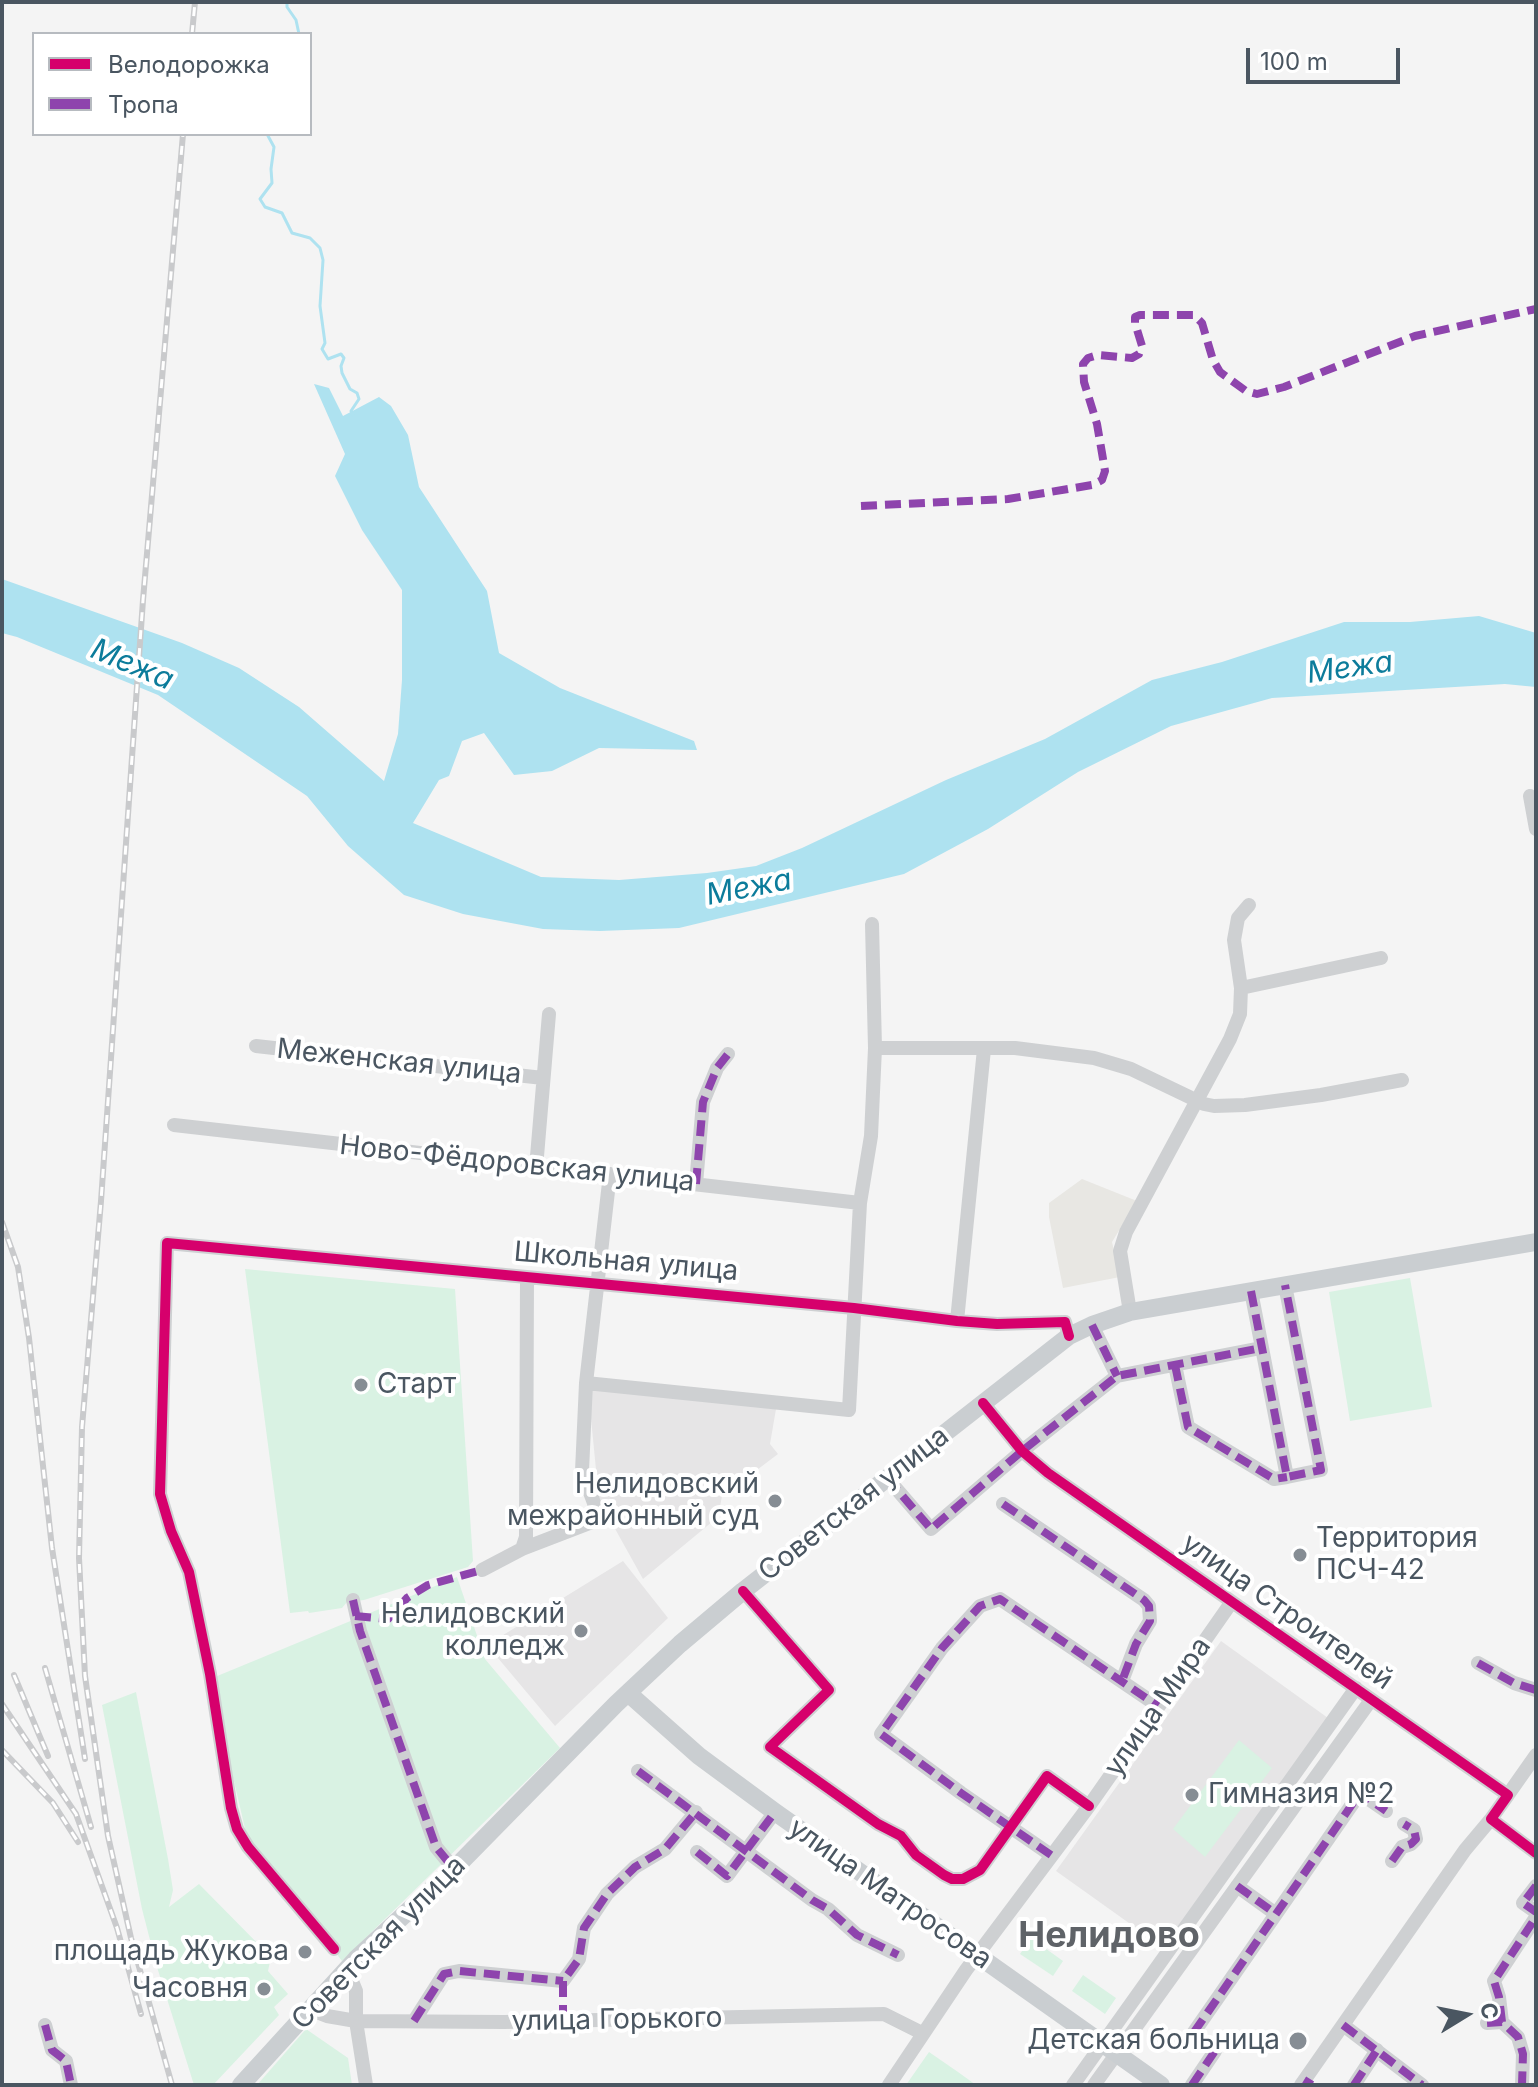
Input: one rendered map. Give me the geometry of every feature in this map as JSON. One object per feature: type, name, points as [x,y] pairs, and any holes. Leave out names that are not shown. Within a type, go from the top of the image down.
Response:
[{"type":"main road","name":"Советская улица","points":[[241,2085],[347,1969],[454,1869],[680,1644],[743,1591],[1069,1336],[1130,1312],[1536,1242]]},
{"type":"main road","name":"улица Матросова","points":[[628,1693],[699,1756],[775,1812],[1161,2085]]},
{"type":"street","points":[[1530,796],[1536,829]]},
{"type":"street","points":[[1130,1312],[1120,1251],[1126,1232],[1240,1014],[1241,988],[1234,940],[1238,918],[1249,905]]},
{"type":"street","points":[[586,1383],[849,1410],[860,1203],[871,1136],[875,1048],[872,924]]},
{"type":"street","points":[[1241,988],[1381,958]]},
{"type":"street","points":[[536,1168],[549,1014]]},
{"type":"street","name":"Меженская улица","points":[[256,1046],[543,1078]]},
{"type":"street","points":[[875,1048],[1015,1048],[1094,1058],[1131,1069],[1214,1106],[1321,1095],[1402,1080]]},
{"type":"street","points":[[957,1321],[984,1049]]},
{"type":"street","points":[[696,1184],[703,1102],[717,1068],[728,1054]]},
{"type":"street","name":"Ново-Фёдоровская улица","points":[[174,1125],[860,1203]]},
{"type":"street","points":[[482,1570],[522,1549],[600,1519],[582,1471],[586,1383],[610,1174]]},
{"type":"street","name":"Школьная улица","points":[[334,1949],[248,1847],[237,1829],[231,1808],[210,1674],[189,1572],[171,1531],[160,1494],[167,1243],[854,1308],[957,1321],[997,1324],[1065,1322],[1069,1336]]},
{"type":"street","points":[[522,1549],[526,1537],[527,1278]]},
{"type":"street","points":[[1175,1365],[1188,1427],[1274,1479],[1321,1470],[1285,1285]]},
{"type":"street","points":[[1251,1291],[1287,1477]]},
{"type":"street","points":[[1092,1325],[1117,1376]]},
{"type":"street","points":[[887,1478],[931,1529],[1022,1451],[1117,1376],[1261,1348]]},
{"type":"street","name":"улица Строителей","points":[[983,1403],[1022,1451],[1048,1473],[1508,1795]]},
{"type":"street","points":[[1003,1504],[1149,1606],[1150,1621],[1136,1644],[1122,1681]]},
{"type":"street","points":[[743,1591],[829,1690],[770,1747],[878,1824],[901,1836],[916,1855],[952,1879],[971,1876],[980,1870],[1047,1776],[1089,1806]]},
{"type":"street","points":[[1051,1855],[881,1734],[942,1648],[980,1606],[1000,1599],[1158,1706]]},
{"type":"street","points":[[353,1600],[360,1631],[436,1847],[454,1869]]},
{"type":"street","name":"улица Мира","points":[[889,2085],[976,1955],[1089,1806],[1231,1603]]},
{"type":"street","points":[[1478,1663],[1514,1683],[1536,1690]]},
{"type":"street","points":[[1094,2085],[1110,2049],[1356,1688]]},
{"type":"street","points":[[1073,2085],[1110,2049],[1237,1886],[1371,1700]]},
{"type":"street","points":[[1306,2083],[1465,1850],[1536,1755]]},
{"type":"street","points":[[638,1771],[828,1909],[857,1935],[898,1955]]},
{"type":"street","points":[[1192,2085],[1221,2055],[1192,2035],[1360,1793],[1386,1811]]},
{"type":"street","points":[[414,2021],[444,1974],[459,1971],[563,1981],[579,1959],[584,1928],[607,1894],[635,1867],[665,1849],[696,1812]]},
{"type":"street","points":[[697,1852],[727,1876],[775,1812]]},
{"type":"street","points":[[1491,1819],[1536,1853]]},
{"type":"street","points":[[1392,1861],[1402,1847],[1416,1839],[1414,1830],[1404,1824]]},
{"type":"street","points":[[1237,1886],[1276,1914]]},
{"type":"street","points":[[1522,2085],[1523,2054],[1518,2037],[1494,2023],[1499,1997],[1494,1981],[1536,1914],[1523,1903],[1536,1886]]},
{"type":"street","points":[[347,1969],[356,1991],[356,2021],[366,2085]]},
{"type":"street","name":"улица Горького","points":[[309,2009],[356,2021],[519,2022],[884,2014],[922,2033]]},
{"type":"street","points":[[45,2025],[52,2050],[66,2061],[71,2085]]},
{"type":"street","points":[[1343,2025],[1422,2085]]},
{"type":"street","points":[[1354,2085],[1377,2050]]},
{"type":"shaded area","points":[[1082,1179],[1137,1201],[1112,1242],[1120,1277],[1063,1288],[1049,1203]]},
{"type":"shaded area","points":[[588,1388],[776,1409],[770,1444],[778,1454],[737,1485],[723,1491],[718,1517],[643,1579],[599,1500]]},
{"type":"shaded area","name":"Нелидовский колледж","points":[[623,1561],[668,1618],[555,1726],[487,1645]]},
{"type":"shaded area","name":"Гимназия №2","points":[[1221,1641],[1328,1718],[1164,1948],[1056,1871]]},
{"type":"green space","name":"Старт","points":[[245,1269],[455,1289],[473,1561],[468,1567],[364,1600],[347,1602],[342,1608],[290,1613]]},
{"type":"green space","points":[[1410,1278],[1432,1407],[1350,1421],[1329,1292]]},
{"type":"green space","points":[[457,1577],[485,1659],[560,1748],[342,1961],[247,1837],[210,1679]]},
{"type":"green space","points":[[136,1692],[173,1890],[169,1907],[199,1884],[271,1957],[268,1971],[288,1994],[274,2007],[279,2015],[213,2085],[194,2085],[157,1967],[142,1909],[102,1705]]},
{"type":"green space","points":[[1239,1740],[1272,1768],[1205,1857],[1173,1829]]},
{"type":"green space","points":[[1031,1938],[1063,1961],[1053,1976],[1020,1954]]},
{"type":"green space","points":[[1083,1975],[1116,1998],[1105,2014],[1072,1991]]},
{"type":"green space","points":[[306,2029],[348,2058],[352,2085],[257,2085]]},
{"type":"green space","points":[[929,2052],[958,2072],[976,2085],[906,2085]]},
{"type":"water","name":"Межа","points":[[314,384],[329,388],[343,416],[379,397],[391,406],[408,435],[419,487],[487,591],[499,653],[560,688],[694,741],[697,750],[599,748],[552,771],[514,775],[484,733],[462,741],[449,776],[439,780],[413,823],[541,877],[619,880],[756,866],[1045,739],[1152,680],[1222,662],[1344,622],[1410,622],[1479,616],[1536,633],[1536,687],[1505,684],[1272,698],[1171,726],[1078,772],[988,829],[904,874],[679,928],[600,931],[543,929],[463,914],[404,895],[348,846],[307,796],[158,695],[2,633],[2,579],[182,643],[239,668],[299,707],[384,781],[398,734],[402,680],[402,590],[362,530],[335,476],[345,454]]},
{"type":"waterway","points":[[287,2],[299,32]]},
{"type":"waterway","points":[[268,136],[274,147],[272,183],[260,199],[265,207],[282,213],[292,233],[310,238],[320,248],[323,260],[320,306],[325,343],[322,349],[328,359],[341,354],[344,358],[342,373],[359,399],[351,411],[353,415]]},
{"type":"railway","points":[[192,32],[195,2]]},
{"type":"railway","points":[[172,2085],[131,1938],[108,1836],[85,1676],[79,1558],[82,1427],[143,600],[183,136]]},
{"type":"railway","points":[[2,1222],[18,1267],[29,1338],[52,1548],[85,1759]]},
{"type":"railway","points":[[45,1668],[91,1827]]},
{"type":"railway","points":[[14,1675],[48,1756]]},
{"type":"railway","points":[[2,1704],[76,1814],[117,1928],[141,2014]]},
{"type":"railway","points":[[2,1750],[53,1803],[78,1842]]},
{"type":"marked path","points":[[861,506],[1008,499],[1092,485],[1102,480],[1105,471],[1097,424],[1084,382],[1083,364],[1088,358],[1098,355],[1132,358],[1139,354],[1142,346],[1135,317],[1140,315],[1194,315],[1202,323],[1213,360],[1220,372],[1246,391],[1257,394],[1284,387],[1415,336],[1536,309]]},
{"type":"marked path","points":[[696,1184],[703,1102],[717,1068],[728,1054]]},
{"type":"marked path","points":[[1251,1291],[1287,1477],[1321,1470],[1285,1285]]},
{"type":"marked path","points":[[1092,1325],[1117,1376]]},
{"type":"marked path","points":[[887,1478],[931,1529],[1022,1451],[1117,1376],[1261,1348]]},
{"type":"marked path","points":[[1175,1365],[1188,1427],[1274,1479],[1287,1477]]},
{"type":"marked path","points":[[1003,1504],[1149,1606],[1150,1621],[1136,1644],[1122,1681]]},
{"type":"marked path","points":[[355,1616],[388,1619],[407,1598],[428,1585],[482,1570]]},
{"type":"marked path","points":[[1051,1855],[881,1734],[942,1648],[980,1606],[1000,1599],[1158,1706]]},
{"type":"marked path","points":[[353,1600],[360,1631],[436,1847],[454,1869]]},
{"type":"marked path","points":[[1478,1663],[1514,1683],[1536,1690]]},
{"type":"marked path","points":[[638,1771],[828,1909],[857,1935],[898,1955]]},
{"type":"marked path","points":[[1192,2085],[1215,2051],[1192,2035],[1360,1793],[1386,1811]]},
{"type":"marked path","points":[[563,2021],[563,1981],[579,1959],[584,1928],[607,1894],[635,1867],[665,1849],[696,1812]]},
{"type":"marked path","points":[[697,1852],[727,1876],[775,1812]]},
{"type":"marked path","points":[[1392,1861],[1402,1847],[1416,1839],[1414,1830],[1404,1824]]},
{"type":"marked path","points":[[1237,1886],[1276,1914]]},
{"type":"marked path","points":[[1536,1886],[1523,1903],[1536,1912]]},
{"type":"marked path","points":[[1502,2022],[1494,1981],[1536,1917]]},
{"type":"marked path","points":[[414,2021],[444,1974],[459,1971],[563,1981]]},
{"type":"marked path","points":[[1487,2023],[1502,2022],[1518,2037],[1523,2054],[1522,2085]]},
{"type":"marked path","points":[[45,2025],[52,2050],[66,2061],[71,2085]]},
{"type":"marked path","points":[[1343,2025],[1422,2085]]},
{"type":"marked path","points":[[1354,2085],[1377,2050]]},
{"type":"marked path","points":[[1304,2080],[1312,2085]]},
{"type":"cycle path","points":[[334,1949],[248,1847],[237,1829],[231,1808],[210,1674],[189,1572],[171,1531],[160,1494],[167,1243],[854,1308],[957,1321],[997,1324],[1065,1322],[1069,1336]]},
{"type":"cycle path","points":[[983,1403],[1022,1451],[1048,1473],[1508,1795],[1491,1819],[1536,1853]]},
{"type":"cycle path","points":[[743,1591],[829,1690],[770,1747],[878,1824],[901,1836],[916,1855],[944,1875],[963,1879],[980,1870],[1047,1776],[1089,1806]]},
{"type":"place","name":"Старт","points":[[361,1385]]},
{"type":"place","name":"Нелидовский межрайонный суд","points":[[775,1501]]},
{"type":"place","name":"Территория ПСЧ-42","points":[[1300,1555]]},
{"type":"place","name":"Нелидовский колледж","points":[[581,1631]]},
{"type":"place","name":"Гимназия №2","points":[[1192,1795]]},
{"type":"place","name":"площадь Жукова","points":[[305,1952]]},
{"type":"place","name":"Часовня","points":[[264,1989]]},
{"type":"place","name":"Детская больница","points":[[1298,2041]]},
{"type":"district","name":"Нелидово","points":[[1109,1936]]}]
